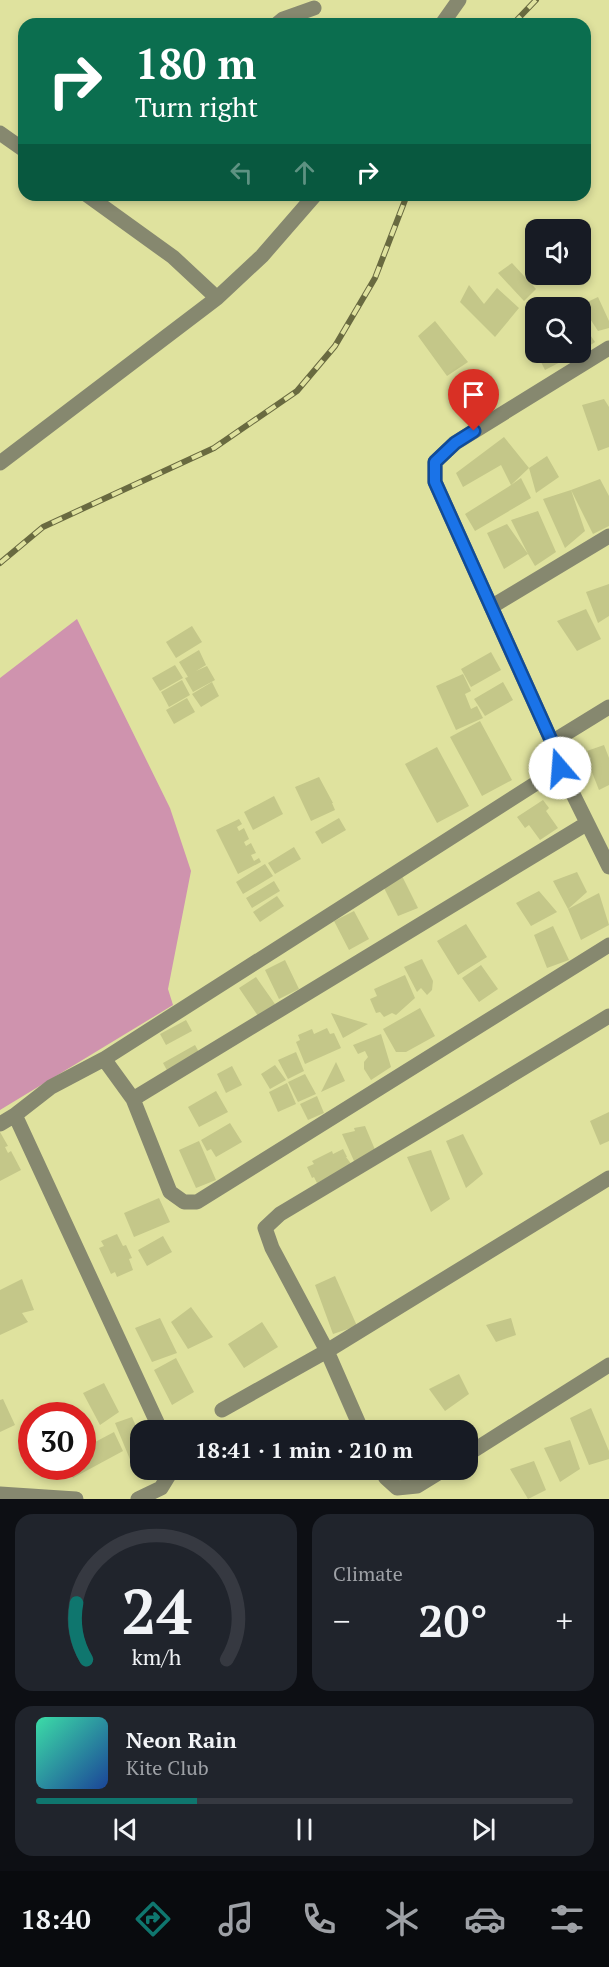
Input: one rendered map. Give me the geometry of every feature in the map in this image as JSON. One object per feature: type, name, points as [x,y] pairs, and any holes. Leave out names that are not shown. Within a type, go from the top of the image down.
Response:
[{"type":"street","points":[[446,18],[459,0]]},
{"type":"street","points":[[285,18],[314,8]]},
{"type":"street","points":[[0,133],[18,146]]},
{"type":"street","points":[[97,201],[180,263],[217,298]]},
{"type":"street","points":[[0,463],[217,298],[262,256],[310,201]]},
{"type":"street","points":[[609,348],[455,443],[435,462],[435,482],[552,742],[560,768],[586,824],[609,865]]},
{"type":"street","points":[[491,607],[609,537]]},
{"type":"street","points":[[552,742],[609,706]]},
{"type":"street","points":[[0,1124],[51,1088],[104,1059],[560,768]]},
{"type":"street","points":[[133,1100],[586,824]]},
{"type":"street","points":[[104,1059],[133,1100],[170,1192],[184,1202],[197,1202],[609,945]]},
{"type":"street","points":[[358,1420],[327,1351],[272,1248],[265,1228],[280,1214],[609,1016]]},
{"type":"street","points":[[15,1115],[156,1420]]},
{"type":"street","points":[[222,1410],[327,1351],[609,1178]]},
{"type":"street","points":[[478,1448],[609,1365]]},
{"type":"street","points":[[138,1499],[161,1488],[166,1480]]},
{"type":"street","points":[[388,1480],[397,1488],[417,1486],[427,1480]]},
{"type":"street","points":[[0,1494],[76,1499]]},
{"type":"shaded area","points":[[77,619],[170,808],[191,871],[168,989],[173,1005],[0,1110],[0,678]]},
{"type":"building","points":[[512,263],[525,277],[525,285],[532,285],[536,289],[525,297],[524,301],[498,273]]},
{"type":"building","points":[[469,285],[484,304],[497,288],[519,308],[495,337],[460,302]]},
{"type":"building","points":[[598,297],[609,321],[609,328],[598,331],[591,320],[591,300]]},
{"type":"building","points":[[435,321],[468,362],[447,376],[418,336]]},
{"type":"building","points":[[542,363],[558,363],[545,370]]},
{"type":"building","points":[[604,399],[609,407],[609,447],[598,451],[582,405]]},
{"type":"building","points":[[504,437],[529,468],[511,485],[501,465],[463,487],[456,473]]},
{"type":"building","points":[[547,456],[559,477],[536,493],[529,468]]},
{"type":"building","points":[[521,478],[531,498],[475,531],[465,514]]},
{"type":"building","points":[[600,479],[609,496],[609,526],[593,534],[571,490]]},
{"type":"building","points":[[571,490],[585,531],[565,548],[543,499]]},
{"type":"building","points":[[538,511],[556,552],[535,566],[511,520]]},
{"type":"building","points":[[507,524],[528,554],[504,569],[487,533]]},
{"type":"building","points":[[609,584],[609,616],[598,623],[586,592]]},
{"type":"building","points":[[586,609],[601,639],[577,651],[557,621]]},
{"type":"building","points":[[192,626],[202,642],[176,658],[166,642]]},
{"type":"building","points":[[199,650],[206,665],[196,671],[207,666],[215,680],[193,692],[185,678],[188,677],[179,662]]},
{"type":"building","points":[[491,652],[501,670],[471,687],[461,669]]},
{"type":"building","points":[[175,665],[183,678],[160,691],[152,678]]},
{"type":"building","points":[[463,674],[471,691],[465,694],[471,709],[477,706],[483,718],[456,730],[436,686]]},
{"type":"building","points":[[182,680],[190,695],[169,707],[161,692]]},
{"type":"building","points":[[212,682],[219,696],[201,707],[192,694]]},
{"type":"building","points":[[503,682],[513,700],[485,716],[474,699]]},
{"type":"building","points":[[187,698],[195,712],[174,724],[166,710]]},
{"type":"building","points":[[480,721],[512,780],[482,796],[450,737]]},
{"type":"building","points":[[604,745],[609,758],[609,785],[599,790],[584,752]]},
{"type":"building","points":[[437,747],[469,806],[437,823],[405,764]]},
{"type":"building","points":[[319,777],[335,810],[311,821],[295,787]]},
{"type":"building","points":[[274,796],[283,814],[253,830],[244,812]]},
{"type":"building","points":[[543,800],[549,808],[546,811],[558,828],[540,840],[529,825],[525,828],[517,817]]},
{"type":"building","points":[[339,818],[346,830],[322,844],[315,832]]},
{"type":"building","points":[[239,819],[242,824],[237,827],[239,831],[244,828],[249,839],[244,842],[246,846],[251,843],[256,853],[251,855],[254,861],[259,858],[261,862],[238,874],[216,830]]},
{"type":"building","points":[[294,847],[301,859],[275,874],[268,863]]},
{"type":"building","points":[[265,864],[273,876],[243,894],[236,882]]},
{"type":"building","points":[[400,872],[418,908],[398,916],[381,882]]},
{"type":"building","points":[[577,872],[587,892],[568,909],[553,881]]},
{"type":"building","points":[[274,881],[280,891],[252,908],[246,898]]},
{"type":"building","points":[[539,891],[557,912],[531,926],[516,903]]},
{"type":"building","points":[[599,893],[609,925],[581,940],[568,909]]},
{"type":"building","points":[[277,896],[284,906],[260,922],[253,912]]},
{"type":"building","points":[[354,911],[369,939],[349,950],[334,921]]},
{"type":"building","points":[[466,924],[487,957],[458,975],[437,941]]},
{"type":"building","points":[[553,926],[569,960],[547,968],[534,935]]},
{"type":"building","points":[[422,959],[433,981],[432,990],[427,995],[421,988],[417,992],[404,967]]},
{"type":"building","points":[[285,960],[299,989],[279,999],[265,970]]},
{"type":"building","points":[[481,965],[498,989],[479,1002],[462,978]]},
{"type":"building","points":[[405,975],[415,998],[396,1015],[392,1013],[384,1017],[380,1012],[376,1013],[370,999],[377,996],[374,989]]},
{"type":"building","points":[[256,977],[275,1004],[258,1016],[239,988]]},
{"type":"building","points":[[420,1008],[435,1036],[406,1052],[396,1052],[383,1029]]},
{"type":"building","points":[[331,1013],[368,1024],[343,1038]]},
{"type":"building","points":[[186,1020],[192,1031],[166,1045],[160,1034]]},
{"type":"building","points":[[327,1028],[330,1034],[334,1033],[341,1048],[305,1064],[296,1042],[300,1040],[298,1035],[312,1029],[314,1034]]},
{"type":"building","points":[[381,1034],[391,1067],[371,1080],[364,1069],[364,1062],[368,1057],[365,1051],[358,1054],[353,1045]]},
{"type":"building","points":[[195,1045],[201,1056],[169,1074],[163,1063]]},
{"type":"building","points":[[296,1052],[304,1071],[288,1079],[278,1060]]},
{"type":"building","points":[[336,1062],[345,1081],[321,1092]]},
{"type":"building","points":[[275,1065],[286,1080],[270,1089],[261,1074]]},
{"type":"building","points":[[232,1066],[242,1085],[226,1093],[217,1074]]},
{"type":"building","points":[[305,1074],[316,1094],[298,1102],[288,1082]]},
{"type":"building","points":[[287,1083],[296,1104],[278,1112],[269,1092]]},
{"type":"building","points":[[216,1091],[228,1112],[199,1127],[188,1107]]},
{"type":"building","points":[[317,1096],[324,1113],[308,1120],[300,1104]]},
{"type":"building","points":[[609,1112],[609,1141],[600,1145],[590,1121]]},
{"type":"building","points":[[230,1123],[242,1142],[216,1157],[211,1149],[207,1151],[201,1140]]},
{"type":"building","points":[[365,1126],[376,1152],[367,1158],[354,1161],[342,1134]]},
{"type":"building","points":[[0,1132],[8,1146],[5,1147],[8,1153],[11,1151],[21,1170],[0,1181]]},
{"type":"building","points":[[463,1134],[483,1174],[466,1188],[446,1141]]},
{"type":"building","points":[[199,1141],[216,1180],[196,1188],[179,1150]]},
{"type":"building","points":[[343,1149],[352,1165],[317,1183],[307,1167],[314,1164],[312,1161],[332,1151],[333,1154]]},
{"type":"building","points":[[431,1150],[450,1199],[431,1212],[407,1157]]},
{"type":"building","points":[[159,1198],[170,1222],[134,1237],[124,1213]]},
{"type":"building","points":[[117,1234],[123,1246],[126,1245],[132,1258],[129,1259],[133,1270],[117,1277],[115,1272],[111,1274],[99,1248],[104,1246],[101,1241]]},
{"type":"building","points":[[163,1236],[172,1252],[147,1266],[138,1250]]},
{"type":"building","points":[[335,1276],[357,1326],[333,1334],[315,1285]]},
{"type":"building","points":[[22,1279],[34,1310],[22,1313],[28,1322],[0,1335],[0,1290]]},
{"type":"building","points":[[191,1307],[213,1337],[188,1349],[171,1322]]},
{"type":"building","points":[[160,1318],[177,1353],[152,1362],[135,1328]]},
{"type":"building","points":[[511,1318],[516,1335],[496,1342],[486,1325]]},
{"type":"building","points":[[262,1322],[278,1347],[244,1368],[228,1344]]},
{"type":"building","points":[[176,1358],[194,1392],[172,1405],[154,1370]]},
{"type":"building","points":[[459,1374],[469,1394],[445,1411],[429,1389]]},
{"type":"building","points":[[104,1383],[119,1412],[100,1425],[96,1417],[96,1402],[88,1402],[83,1393]]},
{"type":"building","points":[[3,1399],[15,1425],[0,1432],[0,1400]]},
{"type":"building","points":[[591,1408],[609,1451],[609,1459],[589,1465],[570,1418]]},
{"type":"building","points":[[132,1417],[133,1420],[130,1420],[130,1459],[115,1423]]},
{"type":"building","points":[[114,1432],[123,1451],[96,1466],[96,1442]]},
{"type":"building","points":[[570,1440],[580,1469],[560,1482],[544,1448]]},
{"type":"building","points":[[534,1461],[546,1490],[528,1499],[510,1469]]},
{"type":"railway","points":[[519,18],[536,0]]},
{"type":"railway","points":[[0,563],[43,527],[214,448],[297,391],[335,346],[375,278],[405,201]]},
{"type":"route","points":[[474,431],[455,443],[435,462],[435,482],[552,742],[560,768]]}]
